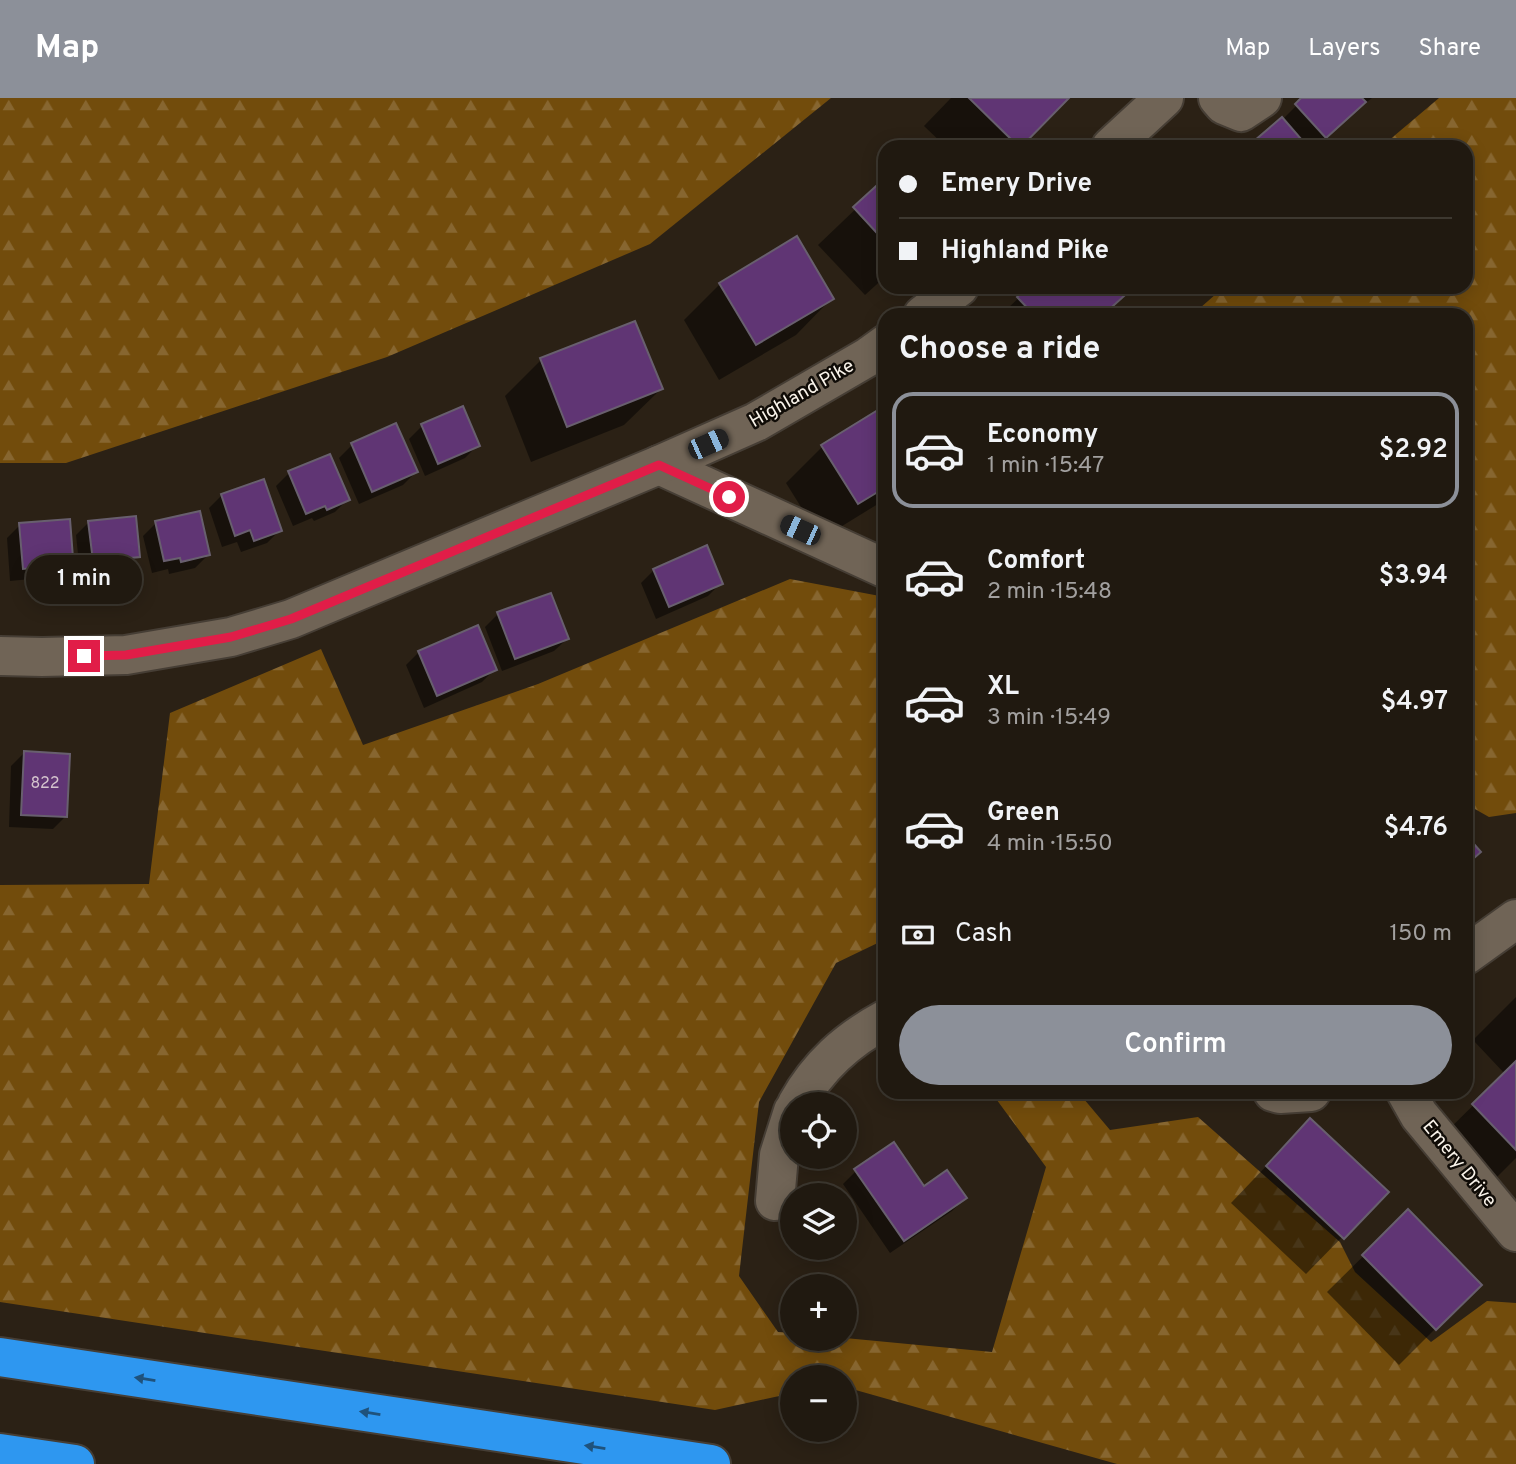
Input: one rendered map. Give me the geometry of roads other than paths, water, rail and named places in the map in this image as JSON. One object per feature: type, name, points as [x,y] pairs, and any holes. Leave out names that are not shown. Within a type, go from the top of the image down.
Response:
[{"type":"highway","points":[[0,1357],[711,1464]]},
{"type":"highway","points":[[0,1453],[75,1464]]},
{"type":"street","points":[[1119,140],[1164,98]]},
{"type":"street","points":[[1218,98],[1224,105],[1241,112],[1262,98]]},
{"type":"street","points":[[932,308],[950,294]]},
{"type":"street","name":"Highland Pike","points":[[0,656],[126,655],[231,637],[291,619],[756,422],[878,350]]},
{"type":"street","points":[[659,465],[878,561]]},
{"type":"street","points":[[1473,951],[1516,919]]},
{"type":"street","points":[[804,1092],[832,1057],[865,1030],[878,1023]]},
{"type":"street","name":"Emery Drive","points":[[1410,1099],[1419,1115],[1516,1232]]},
{"type":"street","points":[[775,1200],[780,1152]]}]
